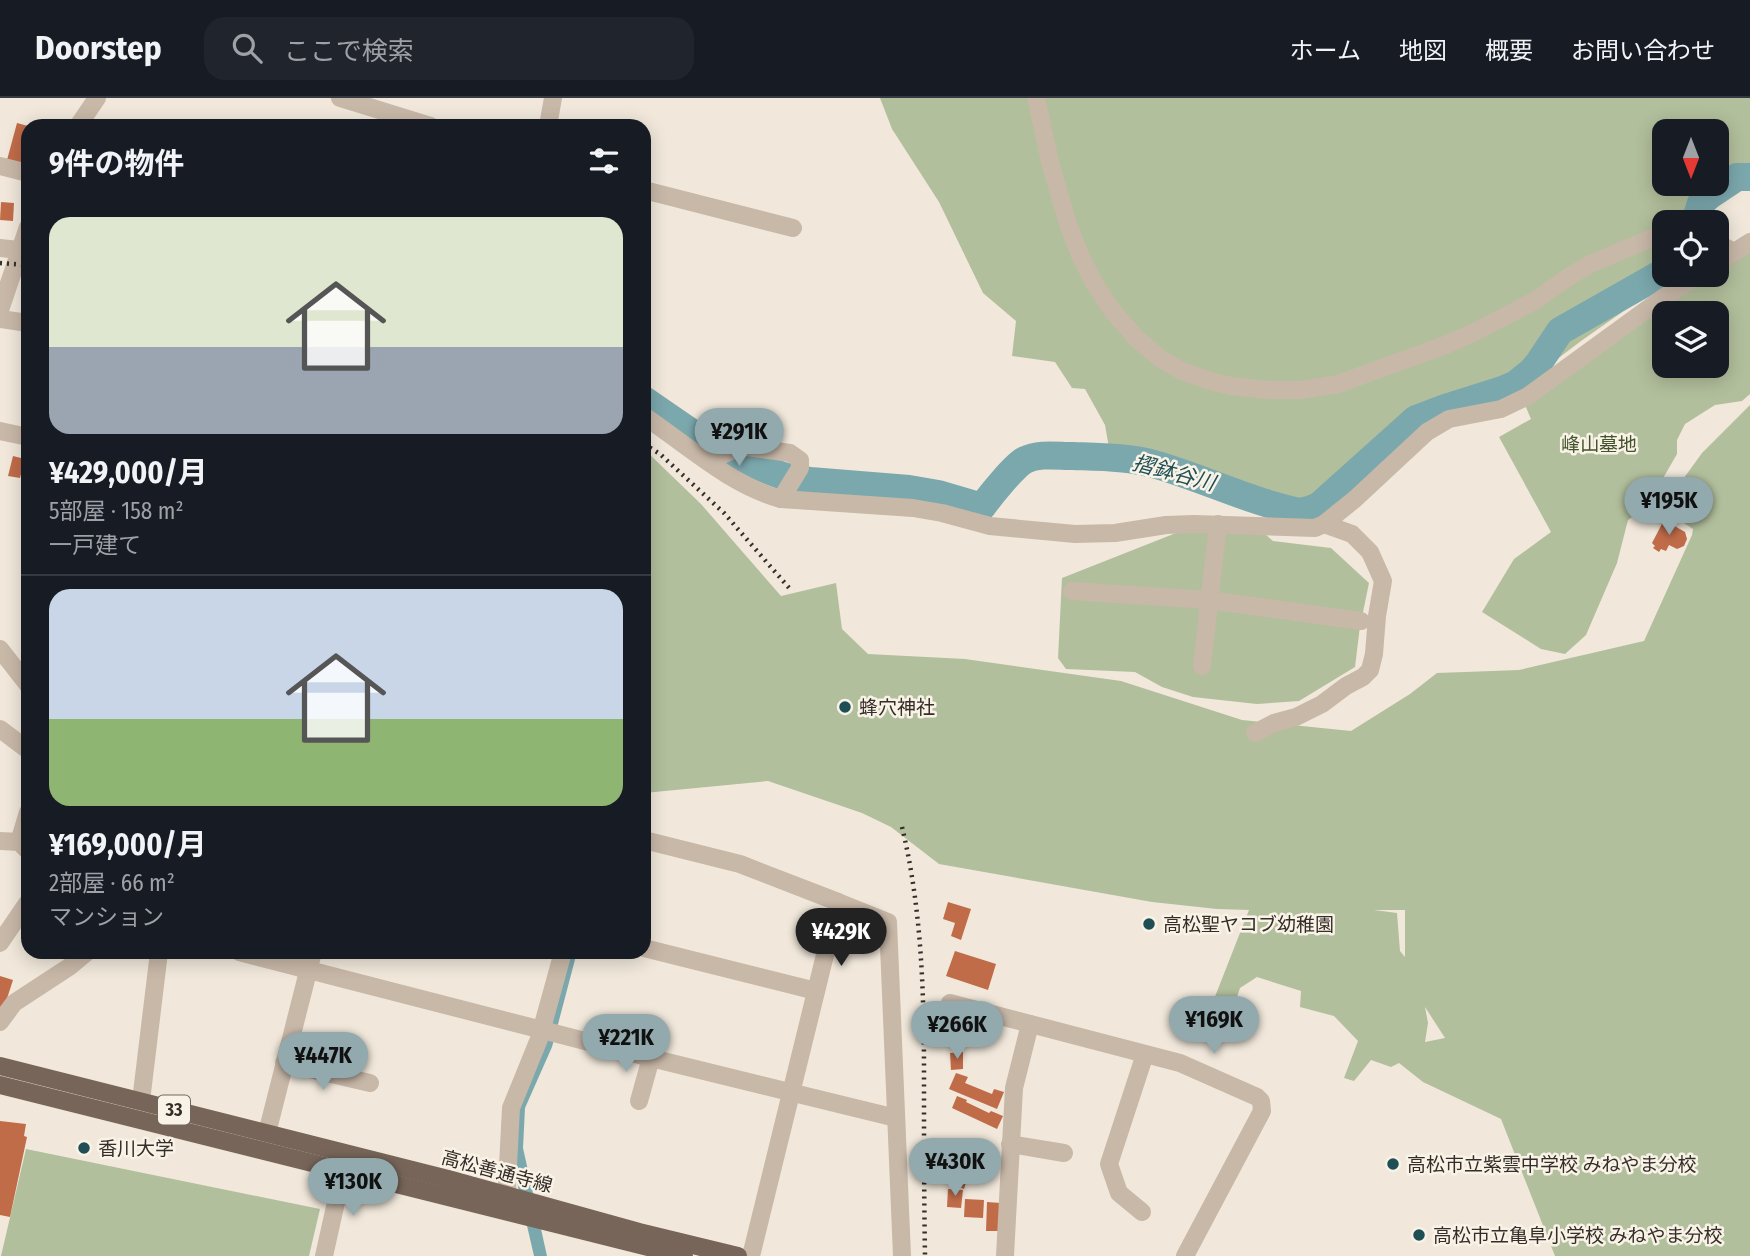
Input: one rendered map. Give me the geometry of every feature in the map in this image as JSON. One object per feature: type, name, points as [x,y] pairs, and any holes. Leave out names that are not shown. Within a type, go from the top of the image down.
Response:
[{"type":"main road","name":"高松善通寺線","points":[[0,1066],[448,1179],[685,1252]]},
{"type":"main road","name":"高松善通寺線","points":[[0,1085],[342,1171],[685,1252],[745,1254]]},
{"type":"street","points":[[340,98],[408,119]]},
{"type":"street","points":[[549,119],[553,98]]},
{"type":"street","points":[[1036,98],[1051,166],[1068,224],[1084,264],[1111,309],[1136,338],[1161,359],[1182,371],[1231,386],[1301,390],[1338,384],[1479,331],[1536,300],[1592,263],[1652,238]]},
{"type":"street","points":[[82,119],[94,99]]},
{"type":"street","points":[[0,166],[21,171]]},
{"type":"street","points":[[651,192],[793,228]]},
{"type":"street","points":[[1729,255],[1750,242]]},
{"type":"street","points":[[0,248],[21,250]]},
{"type":"street","points":[[1729,249],[1734,252]]},
{"type":"street","points":[[2,299],[21,257]]},
{"type":"street","points":[[651,421],[743,484],[781,499],[913,508],[990,526],[1034,532],[1115,533],[1166,525],[1219,524],[1315,528],[1355,499],[1427,432],[1449,419],[1501,409],[1528,396],[1680,287]]},
{"type":"street","points":[[0,319],[21,322]]},
{"type":"street","points":[[0,431],[21,436]]},
{"type":"street","points":[[709,461],[747,447],[790,453],[800,460],[800,468],[781,499]]},
{"type":"street","points":[[1202,666],[1219,524]]},
{"type":"street","points":[[1255,733],[1322,704],[1370,670],[1383,581],[1370,552],[1352,534],[1324,524]]},
{"type":"street","points":[[1072,591],[1209,600],[1361,621]]},
{"type":"street","points":[[0,649],[21,676]]},
{"type":"street","points":[[0,729],[21,745]]},
{"type":"street","points":[[0,841],[21,846]]},
{"type":"street","points":[[651,842],[740,864],[888,922],[902,1256]]},
{"type":"street","points":[[745,1254],[791,1093],[838,902]]},
{"type":"street","points":[[0,943],[21,912]]},
{"type":"street","points":[[651,950],[816,991]]},
{"type":"street","points":[[0,1022],[15,1003],[79,959]]},
{"type":"street","points":[[141,1101],[158,959]]},
{"type":"street","points":[[265,959],[896,1118]]},
{"type":"street","points":[[267,1133],[312,959]]},
{"type":"street","points":[[508,1196],[511,1108],[549,1032],[562,959]]},
{"type":"street","points":[[950,1003],[1180,1063],[1257,1097],[1263,1106],[1262,1111],[1185,1256]]},
{"type":"street","points":[[1005,1256],[1014,1088],[1030,1024]]},
{"type":"street","points":[[1142,1212],[1119,1194],[1109,1164],[1145,1054]]},
{"type":"street","points":[[639,1101],[651,1058]]},
{"type":"street","points":[[284,1063],[370,1083]]},
{"type":"street","points":[[1010,1144],[1064,1153]]},
{"type":"street","points":[[324,1256],[342,1171]]},
{"type":"green space","points":[[880,98],[1750,98],[1750,183],[1729,180],[1729,119],[1652,119],[1652,196],[1707,196],[1690,210],[1652,210],[1652,287],[1658,287],[1510,395],[1456,407],[1417,421],[1345,494],[1312,514],[1294,517],[1144,468],[1109,448],[1105,425],[1085,389],[1072,388],[1055,362],[1012,356],[1016,321],[983,293],[939,202],[892,129]]},
{"type":"green space","name":"峰山墓地","points":[[1750,249],[1750,394],[1742,401],[1715,405],[1685,424],[1677,440],[1677,454],[1647,506],[1628,520],[1617,563],[1586,635],[1565,654],[1541,649],[1482,612],[1514,559],[1551,532],[1499,437],[1531,419],[1525,405],[1652,315],[1652,378],[1729,378],[1729,301],[1671,301],[1691,287],[1729,287],[1729,262]]},
{"type":"green space","points":[[1750,405],[1750,1256],[1555,1256],[1501,1119],[1423,1082],[1399,1063],[1391,1067],[1371,1060],[1354,1081],[1344,1078],[1358,1041],[1334,1016],[1300,1007],[1301,991],[1257,977],[1240,988],[1232,1012],[1221,1022],[1207,1017],[1249,910],[1152,902],[939,864],[891,827],[862,813],[768,781],[651,792],[651,456],[701,504],[781,596],[836,583],[842,629],[868,654],[965,659],[1121,681],[1242,720],[1351,731],[1410,694],[1437,673],[1519,670],[1644,641],[1692,535],[1693,529],[1666,511],[1681,482],[1702,453]],"holes":[[[1374,910],[1405,910],[1405,957],[1400,951],[1397,913]],[[1425,1007],[1445,1038],[1425,1042],[1428,1023]]]},
{"type":"green space","points":[[1223,532],[1265,534],[1273,541],[1331,548],[1369,583],[1362,617],[1215,596]]},
{"type":"green space","points":[[1176,533],[1212,533],[1214,605],[1360,626],[1355,667],[1299,701],[1257,704],[1193,697],[1162,687],[1135,672],[1066,669],[1058,658],[1062,578]]},
{"type":"green space","name":"香川大学","points":[[26,1149],[320,1209],[309,1256],[1,1256]]},
{"type":"water","points":[[567,959],[575,959],[552,1047],[525,1108],[523,1148],[547,1256],[534,1256],[515,1174],[517,1108]]},
{"type":"building","points":[[17,123],[21,124],[21,164],[7,160]]},
{"type":"building","points":[[1,202],[14,203],[13,221],[0,220]]},
{"type":"building","points":[[13,456],[21,458],[20,478],[8,476]]},
{"type":"building","points":[[1664,520],[1685,532],[1687,539],[1684,546],[1677,549],[1669,545],[1666,551],[1661,549],[1659,552],[1653,548],[1655,546],[1652,543]]},
{"type":"building","points":[[948,902],[971,909],[961,940],[951,936],[955,923],[943,919]]},
{"type":"building","points":[[955,951],[996,964],[988,990],[946,976]]},
{"type":"building","points":[[0,976],[13,980],[3,1011],[0,1010]]},
{"type":"building","points":[[948,1019],[964,1019],[964,1045],[949,1046]]},
{"type":"building","points":[[963,1052],[963,1069],[951,1070],[950,1053]]},
{"type":"building","points":[[956,1073],[968,1077],[965,1083],[992,1094],[994,1089],[1004,1092],[997,1109],[949,1089]]},
{"type":"building","points":[[957,1096],[989,1113],[991,1111],[1003,1116],[997,1129],[952,1108]]},
{"type":"building","points":[[0,1121],[26,1124],[24,1136],[27,1137],[10,1217],[0,1215]]},
{"type":"building","points":[[954,1168],[969,1173],[964,1189],[949,1183]]},
{"type":"building","points":[[948,1189],[963,1190],[961,1208],[947,1207]]},
{"type":"building","points":[[965,1199],[984,1200],[983,1218],[964,1217]]},
{"type":"building","points":[[987,1202],[1001,1203],[1000,1231],[986,1231]]},
{"type":"waterway","name":"摺鉢谷川","points":[[1699,210],[1701,203],[1710,195],[1737,177],[1750,177]]},
{"type":"waterway","name":"摺鉢谷川","points":[[651,405],[708,444],[783,476],[810,481],[909,489],[982,507],[1025,460],[1048,455],[1105,457],[1157,465],[1300,512],[1319,506],[1416,419],[1516,384],[1538,364],[1560,331],[1652,279]]},
{"type":"railway","points":[[0,263],[21,264]]},
{"type":"railway","points":[[651,448],[724,513],[790,589]]},
{"type":"railway","points":[[902,827],[914,889],[922,984],[925,1256]]},
{"type":"place","name":"蜂穴神社","points":[[845,707]]},
{"type":"place","name":"高松聖ヤコブ幼稚園","points":[[1149,924]]},
{"type":"place","name":"香川大学","points":[[84,1148]]},
{"type":"place","name":"高松市立紫雲中学校 みねやま分校","points":[[1393,1164]]},
{"type":"place","name":"高松市立亀阜小学校 みねやま分校","points":[[1419,1235]]}]
